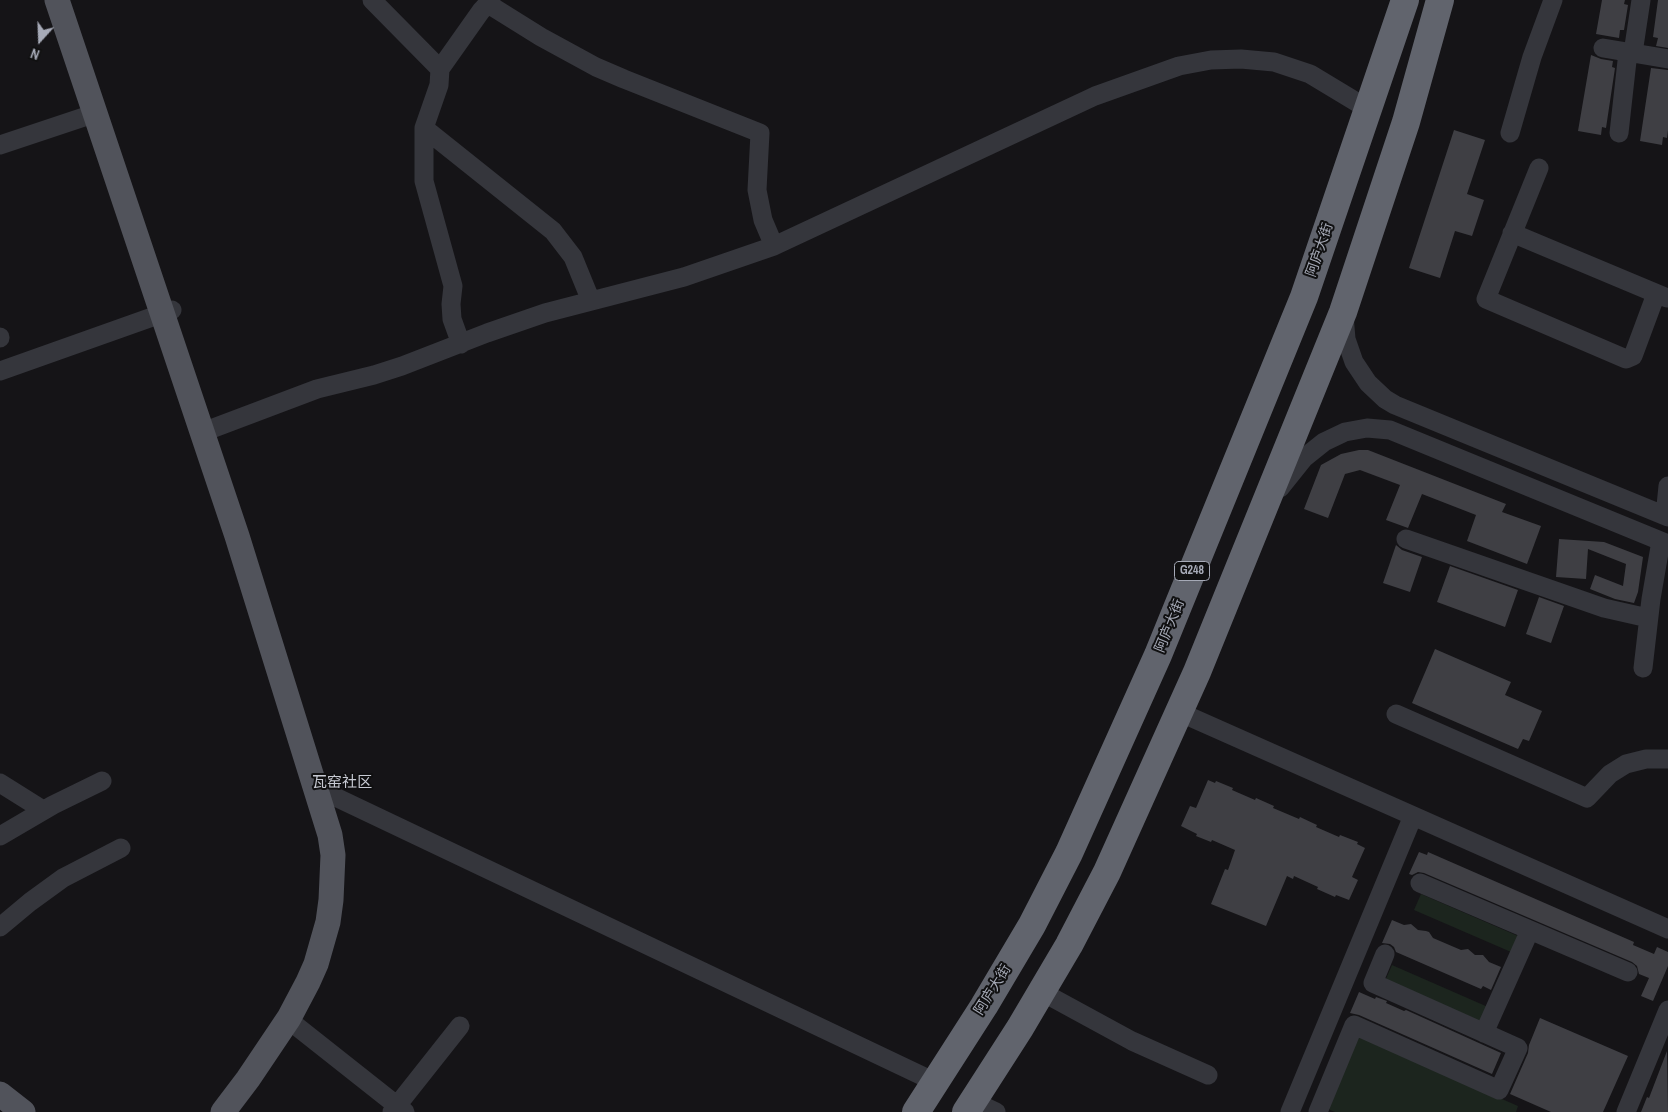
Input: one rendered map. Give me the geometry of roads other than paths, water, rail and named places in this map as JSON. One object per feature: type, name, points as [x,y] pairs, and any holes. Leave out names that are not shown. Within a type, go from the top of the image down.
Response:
[{"type":"highway","name":"阿庐大街","points":[[916,1112],[994,990],[1032,925],[1069,853],[1150,673],[1304,297],[1406,0]]},
{"type":"highway","points":[[979,1108],[1107,872],[1197,672],[1343,312],[1394,158],[1440,0]]},
{"type":"main road","points":[[57,0],[247,533],[339,832],[342,878],[341,902],[325,967],[308,1005],[296,1026],[235,1112]]},
{"type":"main road","points":[[67,0],[167,312],[330,834],[333,878],[328,922],[311,976],[289,1018],[223,1112]]},
{"type":"main road","points":[[0,1094],[23,1112]]},
{"type":"street","points":[[372,0],[440,69]]},
{"type":"street","points":[[1510,133],[1532,57],[1553,0]]},
{"type":"street","points":[[1619,133],[1640,0]]},
{"type":"street","points":[[461,344],[452,319],[453,286],[424,181],[424,128],[439,85],[440,69],[489,2],[541,37],[596,67],[760,133],[757,190],[762,220],[774,246]]},
{"type":"street","points":[[1603,48],[1668,59]]},
{"type":"street","points":[[211,429],[317,389],[374,375],[429,357],[545,313],[684,277],[774,246],[1095,96],[1178,66],[1211,60],[1231,59],[1274,62],[1310,74],[1368,109]]},
{"type":"street","points":[[0,145],[96,113]]},
{"type":"street","points":[[424,128],[554,231],[574,257],[591,300]]},
{"type":"street","points":[[1512,233],[1662,296],[1633,356],[1626,359],[1486,299],[1512,233],[1539,168]]},
{"type":"street","points":[[0,371],[167,312]]},
{"type":"street","points":[[1343,312],[1346,339],[1354,362],[1368,383],[1385,399],[1395,405],[1666,517],[1668,486]]},
{"type":"street","points":[[1262,511],[1294,469],[1324,442],[1350,431],[1367,428],[1390,430],[1664,543],[1648,618],[1643,668]]},
{"type":"street","points":[[1406,539],[1604,608],[1648,618]]},
{"type":"street","points":[[1179,712],[1668,929]]},
{"type":"street","points":[[1396,714],[1587,798],[1610,774],[1626,764],[1646,759],[1668,759]]},
{"type":"street","points":[[0,836],[43,810],[102,782]]},
{"type":"street","points":[[0,783],[43,810]]},
{"type":"street","points":[[327,793],[936,1082]]},
{"type":"street","points":[[1290,1112],[1413,816]]},
{"type":"street","points":[[0,927],[63,878],[121,848]]},
{"type":"street","points":[[1420,883],[1628,972]]},
{"type":"street","points":[[1484,1033],[1530,930]]},
{"type":"street","points":[[1318,1112],[1354,1025],[1499,1090],[1518,1048],[1373,983],[1385,954]]},
{"type":"street","points":[[1042,992],[1132,1041],[1208,1075]]},
{"type":"street","points":[[1626,1112],[1668,1010]]},
{"type":"street","points":[[296,1026],[398,1110],[460,1026]]},
{"type":"district","name":"瓦窑社区","points":[[342,783]]}]
